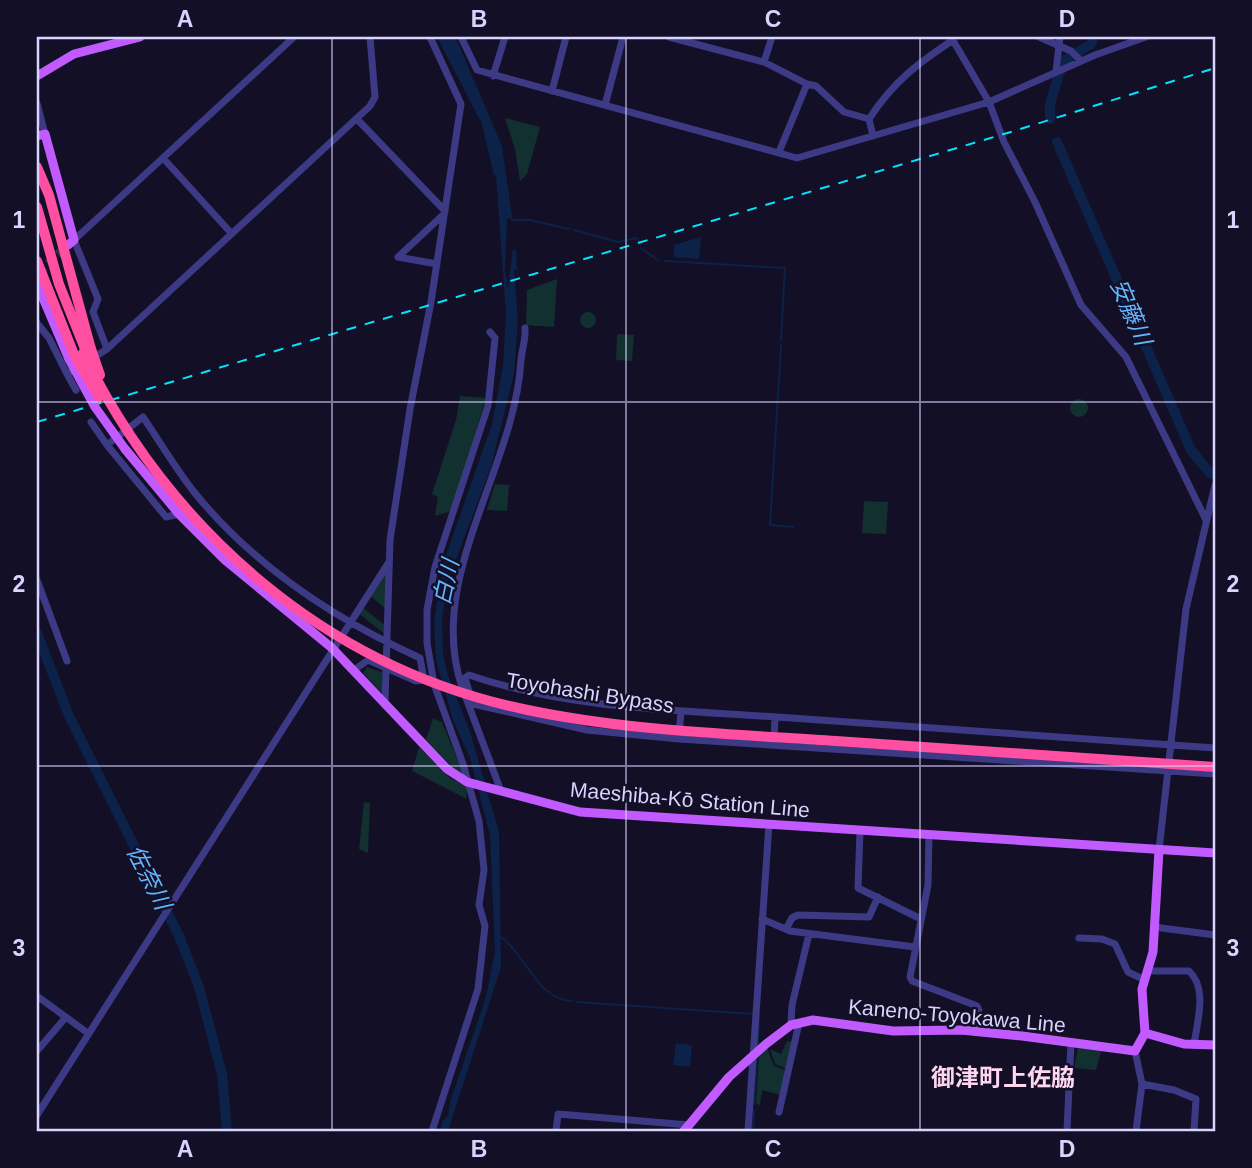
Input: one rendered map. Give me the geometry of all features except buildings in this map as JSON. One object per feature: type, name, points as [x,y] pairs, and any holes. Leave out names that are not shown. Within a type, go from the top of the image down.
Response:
[{"type":"highway","points":[[37,167],[53,208],[81,354]]},
{"type":"highway","name":"Toyohashi Bypass","points":[[37,207],[81,354],[134,437],[164,478],[243,563],[335,629],[377,652],[463,688],[523,706],[608,720],[1215,765]]},
{"type":"highway","name":"Toyohashi Bypass","points":[[37,228],[54,285],[81,354],[129,436],[195,522],[284,600],[332,633],[376,656],[461,691],[521,709],[682,731],[1215,765]]},
{"type":"highway","points":[[37,261],[81,354]]},
{"type":"main road","points":[[37,76],[75,54],[139,37]]},
{"type":"main road","points":[[41,135],[71,242]]},
{"type":"main road","name":"Maeshiba-Kō Station Line","points":[[37,284],[81,354],[95,407],[125,449],[179,513],[256,588],[332,648],[447,769],[468,782],[580,812],[1159,850]]},
{"type":"main road","points":[[1135,1051],[1145,1033],[1145,975],[1153,953],[1159,850],[1215,853]]},
{"type":"main road","name":"Kaneno-Toyokawa Line","points":[[795,1024],[814,1020],[921,1033],[976,1032],[1135,1051]]},
{"type":"main road","points":[[687,1128],[729,1077],[795,1024]]},
{"type":"main road","points":[[1145,1033],[1194,1045],[1215,1045]]},
{"type":"street","points":[[107,349],[93,312],[97,299],[71,242],[294,37]]},
{"type":"street","points":[[67,374],[107,349],[357,119],[375,97],[370,37]]},
{"type":"street","points":[[385,703],[389,561],[410,409],[437,264],[461,104],[430,37]]},
{"type":"street","points":[[461,37],[477,70],[494,76],[803,157],[989,102],[1058,70],[1076,56],[1146,37]]},
{"type":"street","points":[[494,76],[505,37]]},
{"type":"street","points":[[552,91],[566,37]]},
{"type":"street","points":[[605,106],[623,37]]},
{"type":"street","points":[[669,37],[764,62],[816,86],[844,112],[869,119]]},
{"type":"street","points":[[764,62],[772,37]]},
{"type":"street","points":[[1039,37],[1076,56]]},
{"type":"street","points":[[1058,70],[1060,37]]},
{"type":"street","points":[[869,119],[900,78],[952,38],[989,102],[1004,142],[1035,202],[1081,305],[1126,357],[1206,520]]},
{"type":"street","points":[[779,152],[807,83]]},
{"type":"street","points":[[37,103],[41,135]]},
{"type":"street","points":[[357,119],[445,213]]},
{"type":"street","points":[[869,119],[873,136]]},
{"type":"street","points":[[163,158],[232,234]]},
{"type":"street","points":[[437,264],[398,257],[445,213]]},
{"type":"street","points":[[37,323],[49,338],[76,390]]},
{"type":"street","points":[[499,790],[458,676],[453,641],[453,614],[458,583],[511,422],[525,328]]},
{"type":"street","points":[[432,1131],[478,989],[483,964],[485,926],[479,902],[484,870],[479,821],[463,764],[434,684],[427,643],[427,610],[435,567],[488,406],[495,338],[490,332]]},
{"type":"street","points":[[107,445],[143,416],[193,491],[219,521],[284,579],[350,622],[420,658],[424,680],[415,681],[368,660],[354,670]]},
{"type":"street","points":[[91,422],[166,517],[179,513]]},
{"type":"street","points":[[1159,850],[1186,609],[1215,485]]},
{"type":"street","points":[[202,537],[219,521]]},
{"type":"street","points":[[37,1115],[389,561]]},
{"type":"street","points":[[37,580],[67,660]]},
{"type":"street","points":[[1215,748],[681,712],[588,702],[492,683],[469,675],[464,677],[472,704],[587,730],[679,739],[934,753],[1215,774]]},
{"type":"street","points":[[490,709],[492,683]]},
{"type":"street","points":[[587,730],[588,702]]},
{"type":"street","points":[[679,739],[681,712]]},
{"type":"street","points":[[774,744],[775,717]]},
{"type":"street","points":[[934,753],[936,729]]},
{"type":"street","points":[[748,1131],[769,824]]},
{"type":"street","points":[[860,831],[858,888],[921,919]]},
{"type":"street","points":[[929,834],[928,885],[909,977],[912,981],[977,1006],[979,1010],[976,1032]]},
{"type":"street","points":[[786,929],[792,918],[798,915],[869,917],[878,897]]},
{"type":"street","points":[[762,919],[786,929],[809,934],[915,947]]},
{"type":"street","points":[[1154,927],[1215,935]]},
{"type":"street","points":[[779,1112],[795,1024],[792,1005],[809,934]]},
{"type":"street","points":[[1079,938],[1102,939],[1115,944],[1128,972],[1145,975],[1189,971],[1195,977],[1200,1000],[1194,1045]]},
{"type":"street","points":[[37,996],[89,1034]]},
{"type":"street","points":[[37,1051],[66,1017]]},
{"type":"street","points":[[1067,1131],[1072,1042]]},
{"type":"street","points":[[1135,1051],[1142,1084],[1136,1131]]},
{"type":"street","points":[[1142,1084],[1174,1090],[1196,1099],[1194,1131]]},
{"type":"street","points":[[556,1131],[558,1114],[687,1128]]},
{"type":"green space","points":[[505,118],[540,127],[527,174],[520,181],[515,149]]},
{"type":"green space","points":[[557,279],[554,327],[526,325],[527,290]]},
{"type":"green space","points":[[585,312],[591,312],[596,320],[594,326],[585,328],[580,323],[580,317]]},
{"type":"green space","points":[[617,334],[634,335],[632,361],[616,360]]},
{"type":"green space","points":[[460,396],[486,398],[452,511],[435,516],[438,497],[432,494],[456,420]]},
{"type":"green space","points":[[1079,399],[1085,402],[1088,408],[1085,414],[1079,417],[1073,414],[1070,408],[1073,402]]},
{"type":"green space","points":[[495,484],[509,485],[507,511],[487,510]]},
{"type":"green space","points":[[864,501],[888,502],[886,534],[862,533]]},
{"type":"green space","points":[[386,568],[386,609],[369,595]]},
{"type":"green space","points":[[362,607],[386,626],[386,635],[358,613]]},
{"type":"green space","points":[[367,667],[384,673],[384,695],[363,673]]},
{"type":"green space","points":[[433,718],[442,722],[464,775],[450,765],[426,740]]},
{"type":"green space","points":[[419,747],[450,778],[466,786],[467,799],[412,771]]},
{"type":"green space","points":[[364,802],[370,803],[368,853],[359,849]]},
{"type":"green space","points":[[787,1041],[794,1042],[787,1069],[775,1064],[770,1049],[781,1054]]},
{"type":"green space","points":[[1078,1047],[1101,1051],[1096,1070],[1074,1068]]},
{"type":"green space","points":[[767,1048],[774,1066],[787,1071],[781,1095],[762,1090],[760,1105],[756,1104],[759,1055]]},
{"type":"water","name":"白川","points":[[437,37],[454,37],[459,45],[502,146],[513,223],[510,218],[507,219],[505,270],[508,288],[513,249],[516,251],[517,271],[514,269],[518,320],[514,374],[491,467],[448,581],[442,619],[443,653],[448,675],[470,732],[499,832],[501,967],[448,1131],[440,1131],[442,1122],[448,1115],[486,997],[495,951],[490,835],[470,758],[453,720],[436,660],[434,621],[444,561],[492,424],[503,366],[506,314],[496,174],[494,176],[482,124]]},
{"type":"water","points":[[701,237],[699,259],[674,257],[674,245]]},
{"type":"water","points":[[676,1043],[692,1045],[690,1067],[673,1065]]},
{"type":"waterway","name":"安藤川","points":[[1050,119],[1050,104],[1063,61],[1091,44],[1094,37]]},
{"type":"waterway","name":"安藤川","points":[[1057,142],[1191,450],[1210,473],[1215,475]]},
{"type":"waterway","points":[[513,220],[530,220],[569,229]]},
{"type":"waterway","points":[[574,230],[618,242],[637,238],[639,241]]},
{"type":"waterway","points":[[641,248],[659,261]]},
{"type":"waterway","points":[[665,261],[785,268],[781,340]]},
{"type":"waterway","points":[[781,345],[770,525],[793,527]]},
{"type":"waterway","name":"佐奈川","points":[[37,633],[69,716],[179,936],[199,987],[222,1074],[227,1131]]},
{"type":"waterway","points":[[501,937],[549,993],[571,1001]]},
{"type":"waterway","points":[[577,1002],[753,1014]]},
{"type":"waterway","points":[[758,1046],[759,1014]]},
{"type":"waterway","points":[[754,1104],[757,1057]]},
{"type":"waterway","points":[[753,1131],[754,1110]]},
{"type":"tunnel","points":[[38,273],[67,246]]},
{"type":"railway","points":[[37,422],[1014,131],[1215,68]]},
{"type":"district","name":"御津町上佐脇","points":[[1003,1078]]}]
